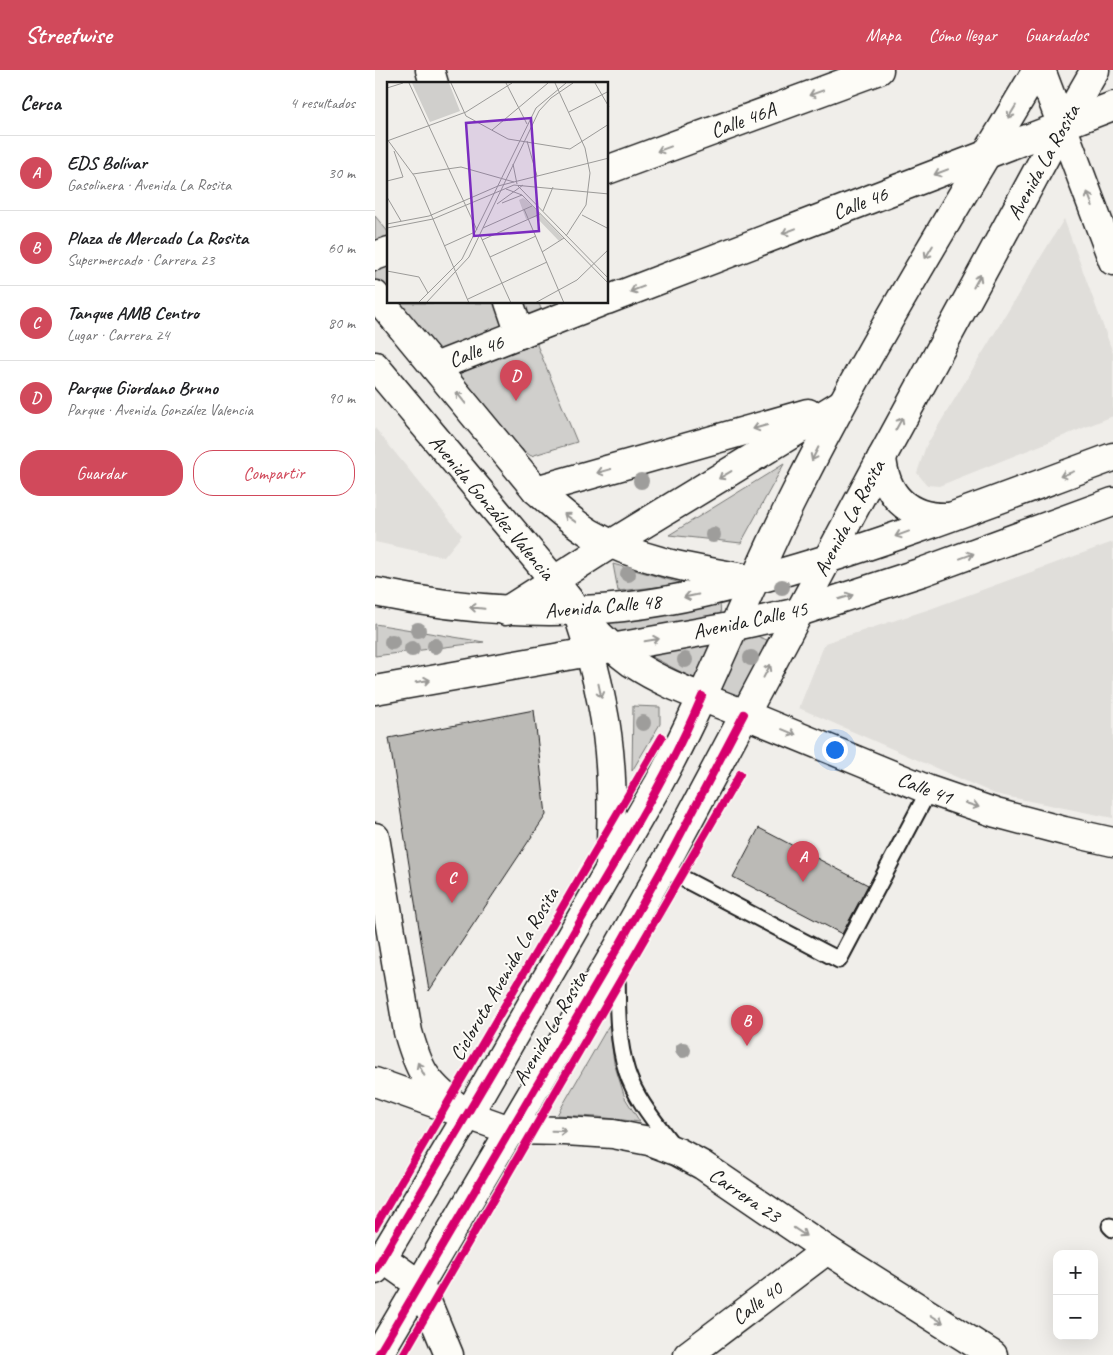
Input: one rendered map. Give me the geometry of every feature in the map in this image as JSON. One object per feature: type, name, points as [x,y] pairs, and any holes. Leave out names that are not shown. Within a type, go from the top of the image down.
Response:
[{"type":"main road","name":"Calle 46A","points":[[609,169],[879,70]]},
{"type":"main road","name":"Avenida La Rosita","points":[[378,1264],[468,1115],[676,753],[789,505],[841,404],[1037,70]]},
{"type":"main road","points":[[1041,70],[1113,261]]},
{"type":"main road","name":"Avenida La Rosita","points":[[378,1355],[663,868],[881,457],[1095,70]]},
{"type":"main road","name":"Calle 46","points":[[609,299],[1113,106]]},
{"type":"main road","points":[[375,256],[387,252]]},
{"type":"main road","points":[[375,296],[536,490],[589,533],[611,544],[649,558],[681,567],[755,580]]},
{"type":"main road","points":[[510,304],[520,334]]},
{"type":"main road","name":"Calle 46","points":[[435,367],[596,304]]},
{"type":"main road","name":"Avenida González Valencia","points":[[375,366],[577,610]]},
{"type":"main road","points":[[536,490],[841,404]]},
{"type":"main road","points":[[506,610],[841,404]]},
{"type":"main road","points":[[881,457],[886,482],[901,502],[923,515],[935,518],[948,517]]},
{"type":"main road","points":[[827,559],[1113,457]]},
{"type":"main road","name":"Avenida Calle 45","points":[[375,690],[735,626],[799,612],[922,572],[1113,502]]},
{"type":"main road","name":"Avenida Calle 48","points":[[375,592],[447,605],[506,610],[577,610],[622,607],[667,601],[711,592],[827,559]]},
{"type":"main road","points":[[577,610],[601,649],[603,705],[610,763],[612,824],[609,871]]},
{"type":"main road","points":[[601,649],[632,663],[678,688],[703,696],[744,714]]},
{"type":"main road","name":"Calle 41","points":[[744,714],[929,790],[996,813],[1113,842]]},
{"type":"main road","points":[[375,837],[408,1032],[415,1056],[424,1076],[440,1093],[468,1115]]},
{"type":"main road","points":[[375,1082],[468,1115]]},
{"type":"main road","name":"Carrera 23","points":[[468,1115],[510,1130],[613,1134],[649,1141],[678,1152],[827,1250],[993,1355]]},
{"type":"main road","name":"Calle 40","points":[[688,1355],[827,1250]]},
{"type":"main road","points":[[378,1264],[420,1285],[449,1355]]},
{"type":"lane","points":[[663,868],[839,960],[929,790]]},
{"type":"lane","points":[[617,949],[620,1039],[627,1073],[644,1106],[678,1152]]},
{"type":"shaded area","points":[[375,216],[387,231],[387,299],[375,285]]},
{"type":"shaded area","points":[[1064,219],[1113,353],[1113,416],[939,486],[927,485],[917,473],[926,446]]},
{"type":"shaded area","points":[[391,304],[539,304],[542,324],[537,345],[577,442],[531,456],[497,430]]},
{"type":"shaded area","points":[[375,428],[462,535],[444,557],[375,542]]},
{"type":"shaded area","points":[[784,464],[741,543],[669,535]]},
{"type":"shaded area","points":[[1113,542],[1113,818],[995,794],[799,708],[825,643],[930,609]]},
{"type":"shaded area","points":[[613,564],[684,584],[618,591]]},
{"type":"shaded area","points":[[720,603],[721,616],[610,635],[608,622]]},
{"type":"shaded area","points":[[375,624],[484,642],[375,656]]},
{"type":"shaded area","points":[[742,630],[767,640],[740,701],[715,690]]},
{"type":"shaded area","points":[[712,640],[696,680],[643,652]]},
{"type":"shaded area","points":[[633,706],[660,707],[660,724],[632,771]]},
{"type":"shaded area","points":[[609,1025],[614,1063],[625,1098],[640,1122],[557,1115]]},
{"type":"building","points":[[534,710],[546,815],[429,991],[389,738]]},
{"type":"building","points":[[759,828],[868,885],[842,934],[733,877]]},
{"type":"cycle path","points":[[375,1270],[645,809],[675,753],[702,696]]},
{"type":"cycle path","points":[[378,1355],[617,949],[672,851],[744,714]]},
{"type":"cycle path","name":"Cicloruta Avenida La Rosita","points":[[375,1227],[662,737]]},
{"type":"cycle path","points":[[403,1355],[740,774]]},
{"type":"place","name":"Parque Giordano Bruno","points":[[516,401]]},
{"type":"place","name":"EDS Bolívar","points":[[803,882]]},
{"type":"place","name":"Tanque AMB Centro","points":[[452,903]]},
{"type":"place","name":"Plaza de Mercado La Rosita","points":[[747,1046]]}]
